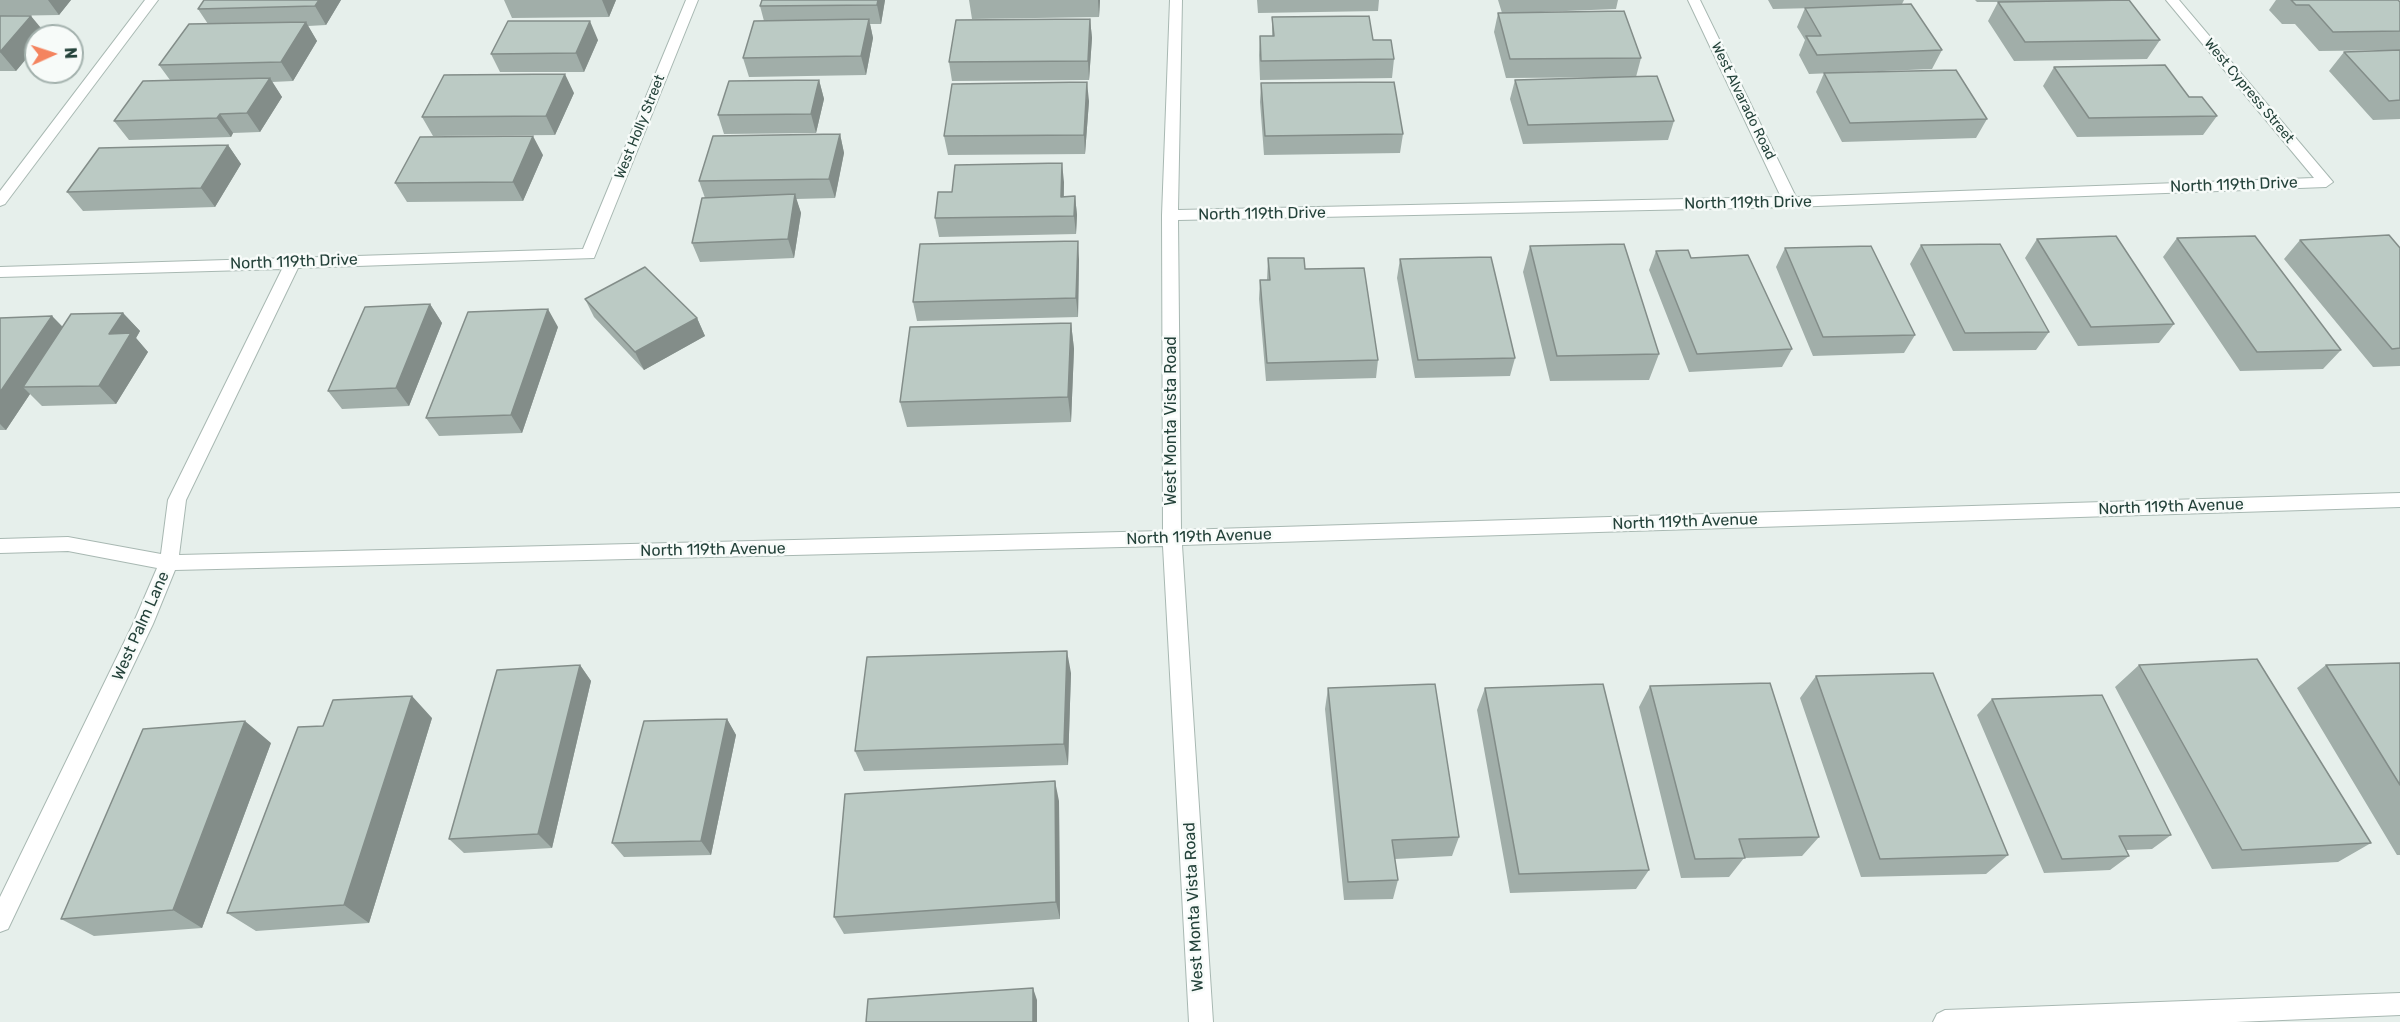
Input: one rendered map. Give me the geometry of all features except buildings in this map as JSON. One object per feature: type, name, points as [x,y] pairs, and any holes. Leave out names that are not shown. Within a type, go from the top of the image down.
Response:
[{"type":"street","points":[[0,201],[152,0]]},
{"type":"street","name":"West Holly Street","points":[[589,254],[692,0]]},
{"type":"street","name":"West Monta Vista Road","points":[[1176,0],[1170,216],[1172,538],[1201,1022]]},
{"type":"street","name":"West Alvarado Road","points":[[1694,0],[1791,202]]},
{"type":"street","name":"West Cypress Street","points":[[2172,0],[2239,82],[2326,182]]},
{"type":"street","name":"North 119th Drive","points":[[1170,216],[1791,202],[2326,182]]},
{"type":"street","name":"North 119th Drive","points":[[0,272],[294,261],[589,254]]},
{"type":"street","name":"West Palm Lane","points":[[0,921],[143,624],[169,563],[177,500],[294,261]]},
{"type":"street","name":"North 119th Avenue","points":[[0,546],[68,544],[169,563],[1172,538],[2400,500]]},
{"type":"street","points":[[1945,1022],[2157,1017],[2400,1004]]}]
